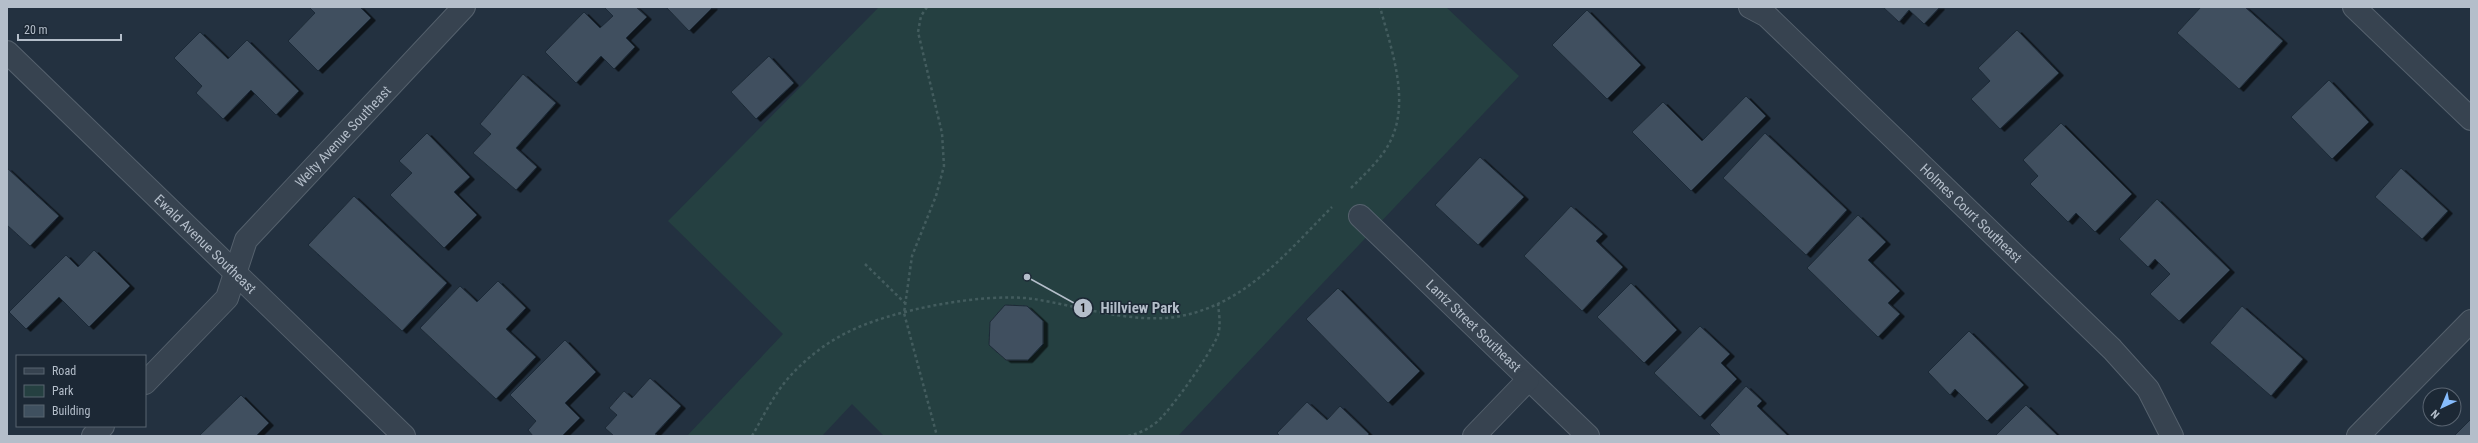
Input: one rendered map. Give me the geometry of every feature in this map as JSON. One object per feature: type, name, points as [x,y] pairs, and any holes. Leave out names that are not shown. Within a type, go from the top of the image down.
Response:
[{"type":"street","name":"Welty Avenue Southeast","points":[[146,382],[227,298],[246,240],[464,7]]},
{"type":"street","name":"Holmes Court Southeast","points":[[1750,7],[1767,16],[2112,349],[2148,389],[2172,436]]},
{"type":"street","points":[[2354,7],[2471,119]]},
{"type":"street","name":"Ewald Avenue Southeast","points":[[7,52],[404,436]]},
{"type":"street","name":"Lantz Street Southeast","points":[[1360,216],[1528,380],[1588,436]]},
{"type":"street","points":[[2358,436],[2471,321]]},
{"type":"street","points":[[1474,436],[1528,380]]},
{"type":"street","points":[[93,436],[102,427]]},
{"type":"path","points":[[927,7],[921,16],[918,32],[942,133],[944,166],[936,196],[912,256],[904,313],[937,436]]},
{"type":"path","points":[[1349,189],[1379,159],[1398,124],[1400,102],[1395,70],[1380,7]]},
{"type":"path","points":[[752,436],[782,386],[808,358],[846,332],[882,317],[953,302],[994,298],[1032,299],[1108,314],[1154,317],[1180,316],[1218,304],[1257,281],[1334,205]]},
{"type":"path","points":[[864,264],[905,304]]},
{"type":"path","points":[[1128,436],[1140,433],[1158,420],[1210,351],[1218,334],[1220,320],[1218,304]]},
{"type":"green space","points":[[879,7],[1446,7],[1519,76],[1178,436],[884,436],[852,404],[822,436],[687,436],[783,334],[668,221]]},
{"type":"building","points":[[309,7],[360,7],[371,18],[318,71],[288,41],[315,13]]},
{"type":"building","points":[[604,7],[636,7],[647,17],[626,38],[635,47],[614,69],[601,56],[576,83],[545,52],[584,12],[600,28],[613,16]]},
{"type":"building","points":[[666,7],[713,7],[689,31]]},
{"type":"building","points":[[1883,7],[1940,7],[1924,24],[1909,10],[1899,22]]},
{"type":"building","points":[[2201,7],[2245,7],[2283,41],[2239,89],[2177,33]]},
{"type":"building","points":[[1587,10],[1641,65],[1607,99],[1552,45]]},
{"type":"building","points":[[2017,30],[2059,73],[2000,129],[1971,99],[1990,81],[1978,68]]},
{"type":"building","points":[[200,32],[228,59],[247,40],[299,91],[276,115],[251,90],[223,119],[196,93],[202,86],[174,58]]},
{"type":"building","points":[[769,56],[794,83],[756,119],[731,92]]},
{"type":"building","points":[[523,74],[556,103],[516,148],[537,167],[516,190],[473,153],[491,134],[480,124]]},
{"type":"building","points":[[2329,80],[2369,122],[2332,159],[2291,117]]},
{"type":"building","points":[[1746,96],[1766,116],[1691,191],[1632,132],[1663,102],[1702,141]]},
{"type":"building","points":[[2061,123],[2132,194],[2095,232],[2076,213],[2068,222],[2030,184],[2038,176],[2023,160]]},
{"type":"building","points":[[427,133],[470,177],[454,192],[477,215],[444,248],[390,195],[412,173],[399,161]]},
{"type":"building","points":[[1765,133],[1847,210],[1806,255],[1723,178]]},
{"type":"building","points":[[1480,157],[1524,197],[1478,245],[1435,205]]},
{"type":"building","points":[[7,168],[59,216],[30,246],[7,225]]},
{"type":"building","points":[[2401,168],[2448,211],[2422,239],[2375,197]]},
{"type":"building","points":[[354,196],[447,283],[402,331],[308,245]]},
{"type":"building","points":[[2157,199],[2230,270],[2179,321],[2150,294],[2170,274],[2155,259],[2148,267],[2119,239]]},
{"type":"building","points":[[1571,206],[1603,234],[1596,241],[1623,267],[1582,311],[1524,256]]},
{"type":"building","points":[[1858,215],[1886,242],[1868,260],[1900,291],[1888,303],[1900,314],[1878,337],[1807,268]]},
{"type":"building","points":[[94,250],[130,286],[89,327],[59,297],[26,329],[9,312],[66,255],[78,267]]},
{"type":"building","points":[[498,281],[526,308],[506,329],[536,357],[496,399],[420,328],[460,286],[477,302]]},
{"type":"building","points":[[1631,283],[1677,330],[1644,363],[1597,317]]},
{"type":"building","points":[[1338,288],[1420,371],[1388,403],[1306,319]]},
{"type":"building","points":[[1005,305],[1027,306],[1043,321],[1043,344],[1028,360],[1006,360],[989,345],[990,322]]},
{"type":"building","points":[[2242,306],[2303,359],[2271,396],[2210,343]]},
{"type":"building","points":[[1700,326],[1730,354],[1721,363],[1737,379],[1700,417],[1654,373]]},
{"type":"building","points":[[1969,331],[2024,385],[1987,421],[1955,389],[1950,395],[1928,372]]},
{"type":"building","points":[[565,340],[596,372],[565,403],[580,418],[562,436],[533,436],[528,430],[536,421],[510,395]]},
{"type":"building","points":[[650,378],[681,406],[655,434],[658,436],[614,436],[605,428],[617,415],[609,408],[624,391],[632,398]]},
{"type":"building","points":[[1746,386],[1762,401],[1757,406],[1788,436],[1721,436],[1710,425]]},
{"type":"building","points":[[241,395],[269,423],[256,436],[199,436]]},
{"type":"building","points":[[1307,402],[1327,420],[1340,406],[1369,434],[1367,436],[1280,436],[1277,433]]},
{"type":"building","points":[[2026,405],[2058,436],[1995,436]]},
{"type":"building","points":[[2471,419],[2471,436],[2454,436]]},
{"type":"place","name":"Hillview Park","points":[[1027,277]]}]
